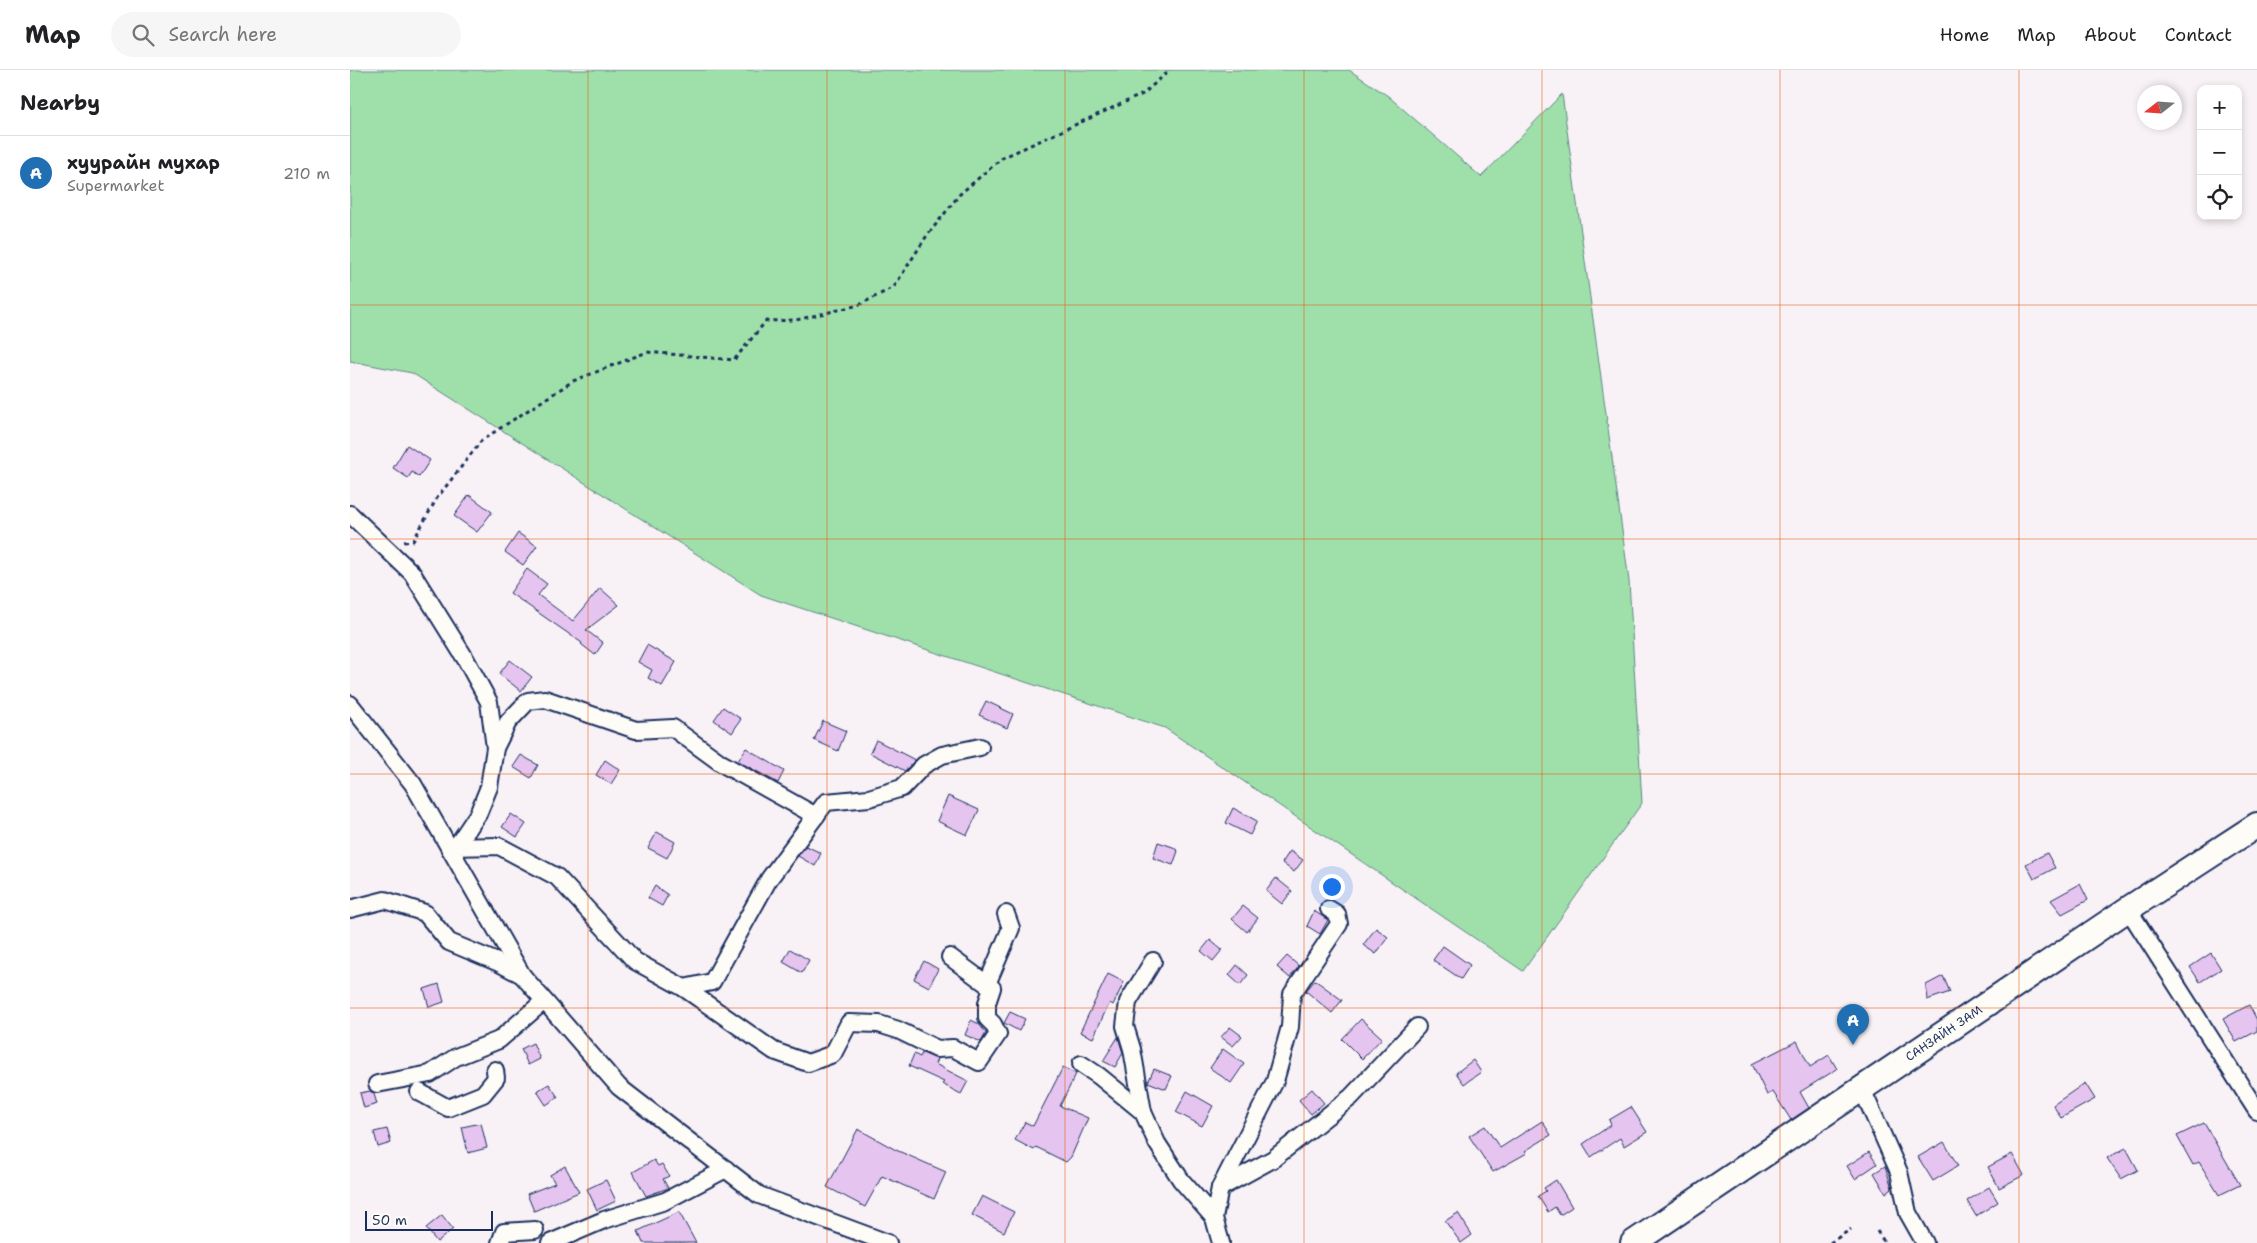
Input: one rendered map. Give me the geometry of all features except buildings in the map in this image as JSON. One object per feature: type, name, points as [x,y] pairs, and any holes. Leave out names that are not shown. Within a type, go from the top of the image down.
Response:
[{"type":"main road","name":"САНЗАЙН ЗАМ","points":[[1633,1243],[2128,909],[2257,826]]},
{"type":"street","points":[[350,514],[412,573],[465,658],[489,702],[495,748],[489,787],[478,814],[453,847]]},
{"type":"street","points":[[495,748],[508,722],[528,700],[545,699],[636,730],[673,728],[722,764],[816,816]]},
{"type":"street","points":[[350,704],[413,784],[453,847],[522,975],[618,1087],[759,1195],[888,1243]]},
{"type":"street","points":[[684,988],[712,982],[769,879],[826,802],[869,798],[902,788],[924,765],[942,755],[980,747]]},
{"type":"street","points":[[453,847],[500,846],[557,877],[635,960],[684,988],[774,1051],[808,1063],[833,1054],[849,1023],[879,1024],[898,1030],[937,1049],[953,1048],[979,1062],[998,1034],[993,1024],[987,1018],[987,1003],[992,988],[950,957]]},
{"type":"street","points":[[350,910],[385,900],[426,913],[449,942],[522,975]]},
{"type":"street","points":[[1214,1218],[1220,1188],[1275,1080],[1290,1027],[1292,994],[1339,924],[1337,914],[1328,909]]},
{"type":"street","points":[[2128,909],[2257,1111]]},
{"type":"street","points":[[987,984],[1011,928],[1006,914]]},
{"type":"street","points":[[1153,961],[1128,1002],[1125,1026],[1132,1048],[1143,1112],[1157,1143],[1181,1180],[1214,1218],[1221,1243]]},
{"type":"street","points":[[377,1084],[430,1074],[456,1057],[499,1040],[544,1001]]},
{"type":"street","points":[[1220,1188],[1273,1159],[1351,1097],[1417,1028]]},
{"type":"street","points":[[1081,1064],[1099,1076],[1143,1112]]},
{"type":"street","points":[[419,1092],[448,1108],[483,1094],[496,1078],[495,1070]]},
{"type":"street","points":[[1862,1088],[1899,1172],[1908,1214],[1925,1243]]},
{"type":"street","points":[[550,1243],[604,1220],[665,1201],[726,1169]]},
{"type":"street","points":[[500,1243],[504,1232],[536,1230]]},
{"type":"path","points":[[382,544],[413,541],[437,498],[482,440],[573,381],[647,352],[734,360],[766,320],[796,320],[859,305],[894,287],[926,237],[960,194],[1002,158],[1142,94],[1170,70]]},
{"type":"path","points":[[1830,1243],[1852,1229]]},
{"type":"path","points":[[1877,1231],[1885,1243]]},
{"type":"green space","points":[[350,70],[1349,70],[1388,96],[1481,177],[1562,94],[1629,581],[1642,803],[1523,971],[1165,728],[761,595],[412,373],[350,361]]},
{"type":"place","name":"хуурайн мухар","points":[[1853,1045]]}]
